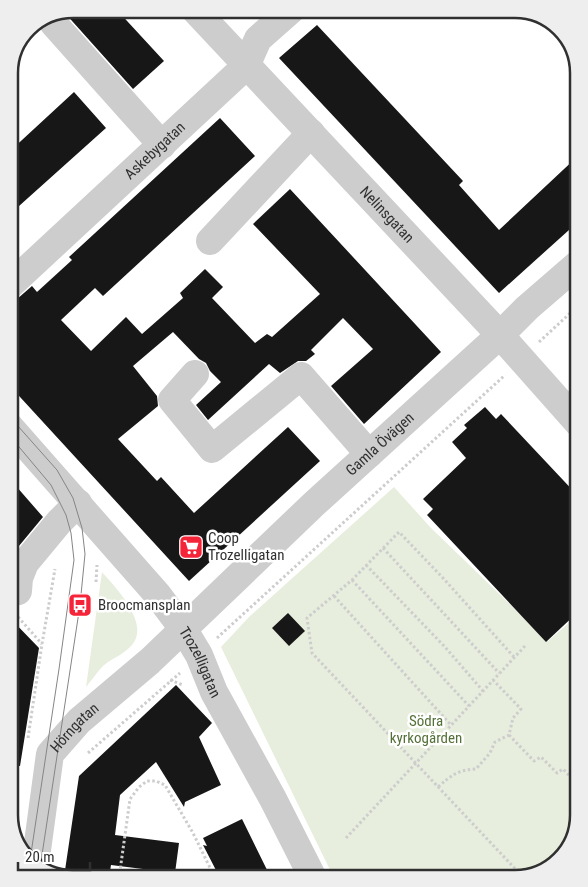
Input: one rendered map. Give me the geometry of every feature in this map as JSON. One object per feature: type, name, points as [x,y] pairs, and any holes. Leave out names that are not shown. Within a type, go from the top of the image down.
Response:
[{"type":"street","name":"Nelinsgatan","points":[[202,18],[500,335],[570,414]]},
{"type":"street","name":"Askebygatan","points":[[18,278],[246,66],[258,39],[282,18]]},
{"type":"street","points":[[54,24],[162,145]]},
{"type":"street","points":[[210,241],[311,133]]},
{"type":"street","name":"Gamla Övägen","points":[[184,630],[369,454],[570,271]]},
{"type":"street","points":[[195,374],[172,400],[212,449],[301,376],[369,454]]},
{"type":"street","name":"Trozelligatan","points":[[18,436],[157,594],[184,630],[199,655],[214,692],[273,799],[309,870]]},
{"type":"street","points":[[18,590],[19,578],[25,563],[59,522],[78,503]]},
{"type":"street","name":"Hörngatan","points":[[36,855],[50,754],[79,721],[137,673],[184,630]]},
{"type":"path","points":[[86,754],[199,655],[310,552],[493,388],[521,359],[570,314]]},
{"type":"path","points":[[514,657],[444,578],[399,532],[352,580],[307,618],[312,653],[516,870]]},
{"type":"path","points":[[382,548],[500,673]]},
{"type":"path","points":[[366,565],[445,647],[483,691]]},
{"type":"path","points":[[352,580],[469,706]]},
{"type":"path","points":[[18,605],[42,644],[52,584]]},
{"type":"path","points":[[334,596],[451,725]]},
{"type":"path","points":[[346,838],[525,646]]},
{"type":"path","points":[[493,680],[521,709],[513,718],[509,735]]},
{"type":"path","points":[[438,787],[454,773],[462,770],[476,769],[490,754],[495,742],[509,735]]},
{"type":"path","points":[[509,735],[534,761],[541,757],[557,773],[563,769],[570,776]]},
{"type":"path","points":[[120,869],[130,799],[139,786],[147,781],[156,781],[165,785],[193,833],[211,869]]},
{"type":"green space","name":"Södra kyrkogården","points":[[394,487],[431,528],[548,641],[570,622],[570,821],[569,829],[559,848],[543,862],[530,868],[515,870],[330,870],[221,647],[249,617]]},
{"type":"green space","points":[[102,572],[129,606],[137,627],[136,637],[128,649],[103,666],[86,687]]},
{"type":"building","points":[[69,18],[124,18],[164,61],[133,89]]},
{"type":"building","points":[[317,25],[463,181],[459,185],[499,230],[570,163],[570,229],[499,293],[279,58]]},
{"type":"building","points":[[74,92],[106,128],[18,207],[18,144]]},
{"type":"building","points":[[220,118],[255,156],[103,296],[95,288],[61,320],[91,351],[126,317],[142,334],[183,298],[180,293],[205,269],[223,287],[212,298],[255,343],[267,334],[272,337],[320,294],[253,224],[290,189],[441,352],[364,424],[331,386],[373,349],[343,318],[311,350],[315,354],[306,361],[298,361],[280,373],[269,364],[208,420],[196,405],[221,382],[210,371],[206,363],[199,359],[173,332],[133,366],[157,396],[158,406],[118,439],[157,481],[161,477],[194,513],[288,427],[320,461],[189,581],[18,395],[18,298],[32,286],[37,292],[72,260],[69,257]]},
{"type":"building","points":[[485,407],[496,419],[501,414],[570,487],[570,619],[546,642],[427,515],[433,509],[423,499],[466,458],[452,442],[467,428],[464,425]]},
{"type":"building","points":[[18,488],[43,517],[18,547]]},
{"type":"building","points":[[288,613],[305,631],[289,646],[272,628]]},
{"type":"building","points":[[18,626],[39,648],[20,766],[18,766]]},
{"type":"building","points":[[176,685],[212,723],[199,737],[221,785],[185,802],[184,807],[156,762],[120,795],[115,835],[179,843],[176,869],[144,869],[111,865],[110,869],[65,868],[79,776]]},
{"type":"building","points":[[242,819],[267,869],[216,869],[203,845],[207,846],[203,838]]},
{"type":"tram line","points":[[18,426],[57,470],[73,498],[82,528],[85,554],[80,605],[41,859]]},
{"type":"tram line","points":[[18,446],[51,485],[66,515],[71,533],[74,560],[31,850]]},
{"type":"place","name":"Coop Trozelligatan","points":[[191,547]]},
{"type":"place","name":"Broocmansplan","points":[[80,605]]}]
